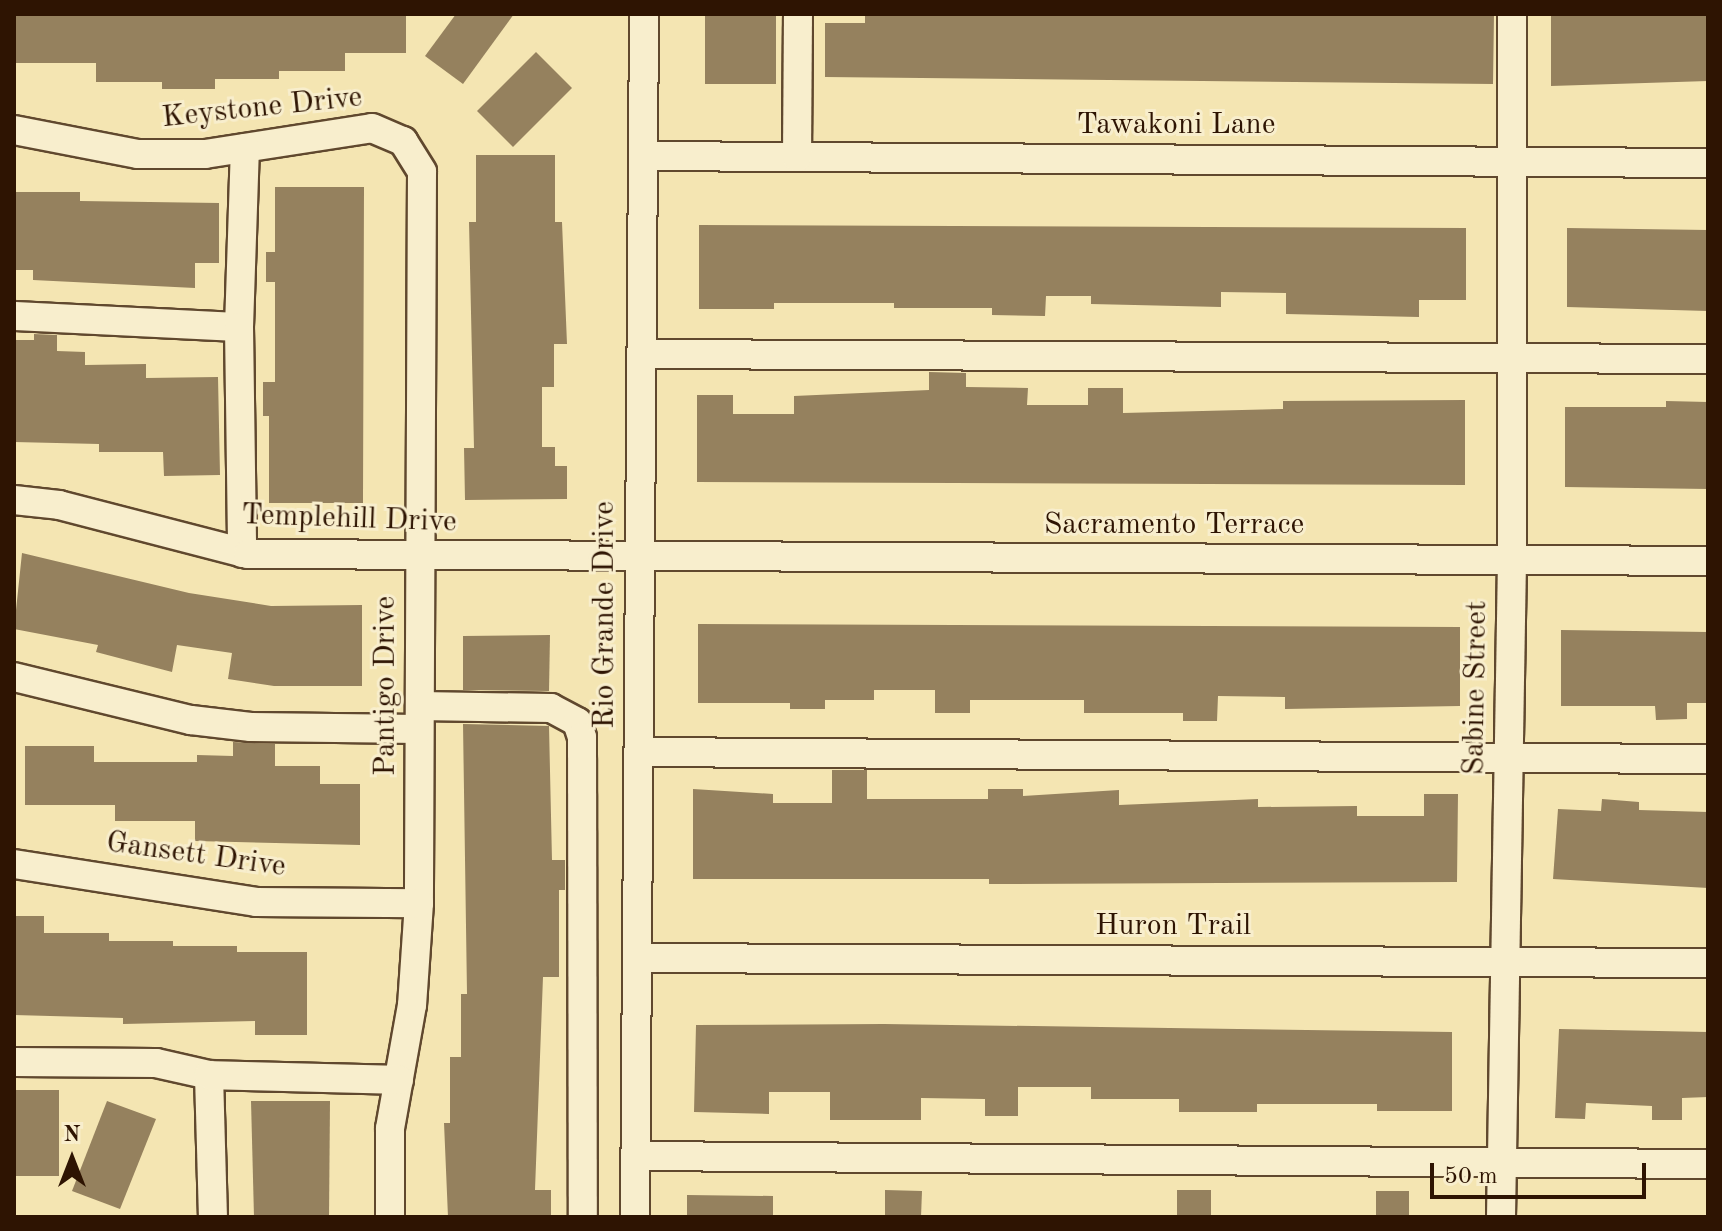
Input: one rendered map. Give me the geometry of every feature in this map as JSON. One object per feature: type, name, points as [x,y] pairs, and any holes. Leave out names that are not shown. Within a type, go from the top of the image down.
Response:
[{"type":"street","name":"Rio Grande Drive","points":[[635,1217],[644,14]]},
{"type":"street","points":[[797,157],[798,14]]},
{"type":"street","name":"Sabine Street","points":[[1501,1217],[1512,559],[1512,14]]},
{"type":"street","name":"Keystone Drive","points":[[14,130],[138,154],[205,154],[372,128],[403,141],[415,155]]},
{"type":"street","points":[[242,553],[239,327],[245,148]]},
{"type":"street","name":"Pantigo Drive","points":[[390,1217],[390,1129],[412,1005],[419,903],[422,172],[415,155]]},
{"type":"street","name":"Tawakoni Lane","points":[[644,156],[1708,163]]},
{"type":"street","points":[[14,316],[239,327]]},
{"type":"street","points":[[642,354],[1708,359]]},
{"type":"street","name":"Templehill Drive","points":[[14,500],[59,505],[242,553],[640,558]]},
{"type":"street","name":"Sacramento Terrace","points":[[640,558],[1708,561]]},
{"type":"street","points":[[14,677],[191,720],[251,727],[551,708],[577,722],[582,737],[583,1217]]},
{"type":"street","points":[[639,752],[1708,759]]},
{"type":"street","name":"Gansett Drive","points":[[14,864],[256,902],[419,903]]},
{"type":"street","name":"Huron Trail","points":[[638,958],[1708,963]]},
{"type":"street","points":[[14,1062],[156,1063],[209,1075],[399,1080]]},
{"type":"street","points":[[209,1075],[213,1217]]},
{"type":"street","points":[[636,1156],[1708,1164]]},
{"type":"building","points":[[14,14],[406,14],[406,53],[345,53],[345,71],[279,71],[279,79],[215,79],[215,89],[162,89],[162,82],[96,82],[96,63],[14,63]]},
{"type":"building","points":[[456,14],[514,14],[463,84],[425,56]]},
{"type":"building","points":[[705,14],[776,14],[776,84],[705,84]]},
{"type":"building","points":[[865,14],[1494,14],[1493,84],[825,77],[825,23],[865,23]]},
{"type":"building","points":[[1551,14],[1708,14],[1708,81],[1551,86]]},
{"type":"building","points":[[536,52],[572,88],[513,147],[477,111]]},
{"type":"building","points":[[476,155],[555,155],[555,222],[562,222],[567,344],[554,344],[554,387],[542,387],[542,447],[555,447],[555,466],[567,466],[567,499],[465,500],[464,448],[474,448],[469,222],[476,222]]},
{"type":"building","points":[[275,187],[364,187],[363,503],[269,503],[269,416],[263,416],[263,382],[275,382],[275,282],[266,282],[266,252],[275,252]]},
{"type":"building","points":[[14,192],[80,192],[80,201],[219,203],[219,263],[195,263],[195,288],[33,280],[33,270],[14,270]]},
{"type":"building","points":[[699,225],[1466,228],[1466,300],[1419,300],[1419,317],[1286,314],[1286,293],[1221,292],[1221,307],[1091,304],[1091,296],[1046,296],[1045,316],[992,315],[992,308],[894,308],[894,303],[774,303],[774,309],[699,309]]},
{"type":"building","points":[[1567,228],[1708,230],[1708,311],[1567,307]]},
{"type":"building","points":[[34,334],[57,335],[57,351],[85,352],[85,365],[146,364],[146,378],[218,377],[220,475],[164,476],[163,452],[99,452],[99,444],[14,442],[14,340],[34,340]]},
{"type":"building","points":[[929,372],[966,373],[966,387],[1028,388],[1027,405],[1088,405],[1088,388],[1123,388],[1123,413],[1283,409],[1283,401],[1465,400],[1465,485],[697,482],[697,395],[733,395],[733,414],[794,414],[794,396],[929,390]]},
{"type":"building","points":[[1666,401],[1708,402],[1708,489],[1565,487],[1565,407],[1666,407]]},
{"type":"building","points":[[22,553],[189,593],[271,606],[362,605],[362,686],[274,686],[228,679],[232,653],[177,645],[172,672],[96,652],[98,645],[14,629]]},
{"type":"building","points":[[698,624],[1460,627],[1460,706],[1285,709],[1285,697],[1218,696],[1217,721],[1183,721],[1183,713],[1084,713],[1084,700],[970,700],[970,713],[935,713],[935,690],[874,690],[874,700],[825,700],[825,709],[790,709],[790,703],[698,703]]},
{"type":"building","points":[[1561,630],[1708,632],[1708,703],[1687,703],[1687,719],[1656,720],[1655,706],[1561,706]]},
{"type":"building","points":[[550,635],[549,691],[463,690],[463,636]]},
{"type":"building","points":[[463,724],[549,726],[552,860],[565,860],[565,890],[559,890],[559,977],[543,977],[535,1190],[551,1190],[551,1217],[448,1217],[444,1123],[450,1123],[450,1057],[461,1057],[461,994],[467,994]]},
{"type":"building","points":[[233,742],[275,744],[275,766],[320,766],[320,784],[360,784],[360,845],[195,841],[195,821],[115,821],[115,805],[25,805],[25,746],[94,746],[94,762],[197,762],[197,755],[233,756]]},
{"type":"building","points":[[832,770],[867,770],[867,799],[988,799],[988,789],[1023,789],[1023,796],[1119,790],[1119,805],[1258,799],[1258,807],[1357,806],[1357,816],[1424,816],[1424,794],[1458,794],[1457,882],[989,884],[989,879],[693,879],[693,789],[773,794],[773,803],[832,803]]},
{"type":"building","points":[[1602,799],[1639,802],[1639,810],[1708,812],[1708,888],[1553,879],[1558,809],[1601,811]]},
{"type":"building","points":[[14,916],[44,916],[44,933],[109,933],[109,941],[173,941],[173,946],[237,946],[237,952],[307,952],[307,1035],[255,1035],[255,1021],[123,1024],[123,1018],[14,1015]]},
{"type":"building","points":[[884,1024],[1452,1032],[1452,1111],[1377,1111],[1377,1104],[1257,1104],[1257,1112],[1179,1112],[1179,1099],[1091,1099],[1091,1087],[1018,1087],[1018,1116],[985,1116],[985,1099],[921,1098],[921,1120],[830,1120],[830,1092],[769,1092],[769,1114],[694,1112],[696,1025]]},
{"type":"building","points":[[1559,1029],[1708,1032],[1708,1097],[1682,1098],[1682,1120],[1652,1120],[1652,1106],[1586,1103],[1585,1119],[1555,1118]]},
{"type":"building","points":[[14,1090],[59,1090],[59,1176],[14,1176]]},
{"type":"building","points":[[107,1101],[156,1119],[120,1209],[72,1191]]},
{"type":"building","points":[[251,1101],[330,1101],[329,1217],[254,1217]]},
{"type":"building","points":[[885,1190],[922,1191],[921,1217],[885,1217]]},
{"type":"building","points":[[1177,1190],[1211,1190],[1211,1217],[1177,1217]]},
{"type":"building","points":[[1376,1191],[1409,1191],[1409,1217],[1376,1217]]},
{"type":"building","points":[[687,1195],[773,1196],[773,1217],[687,1217]]}]
